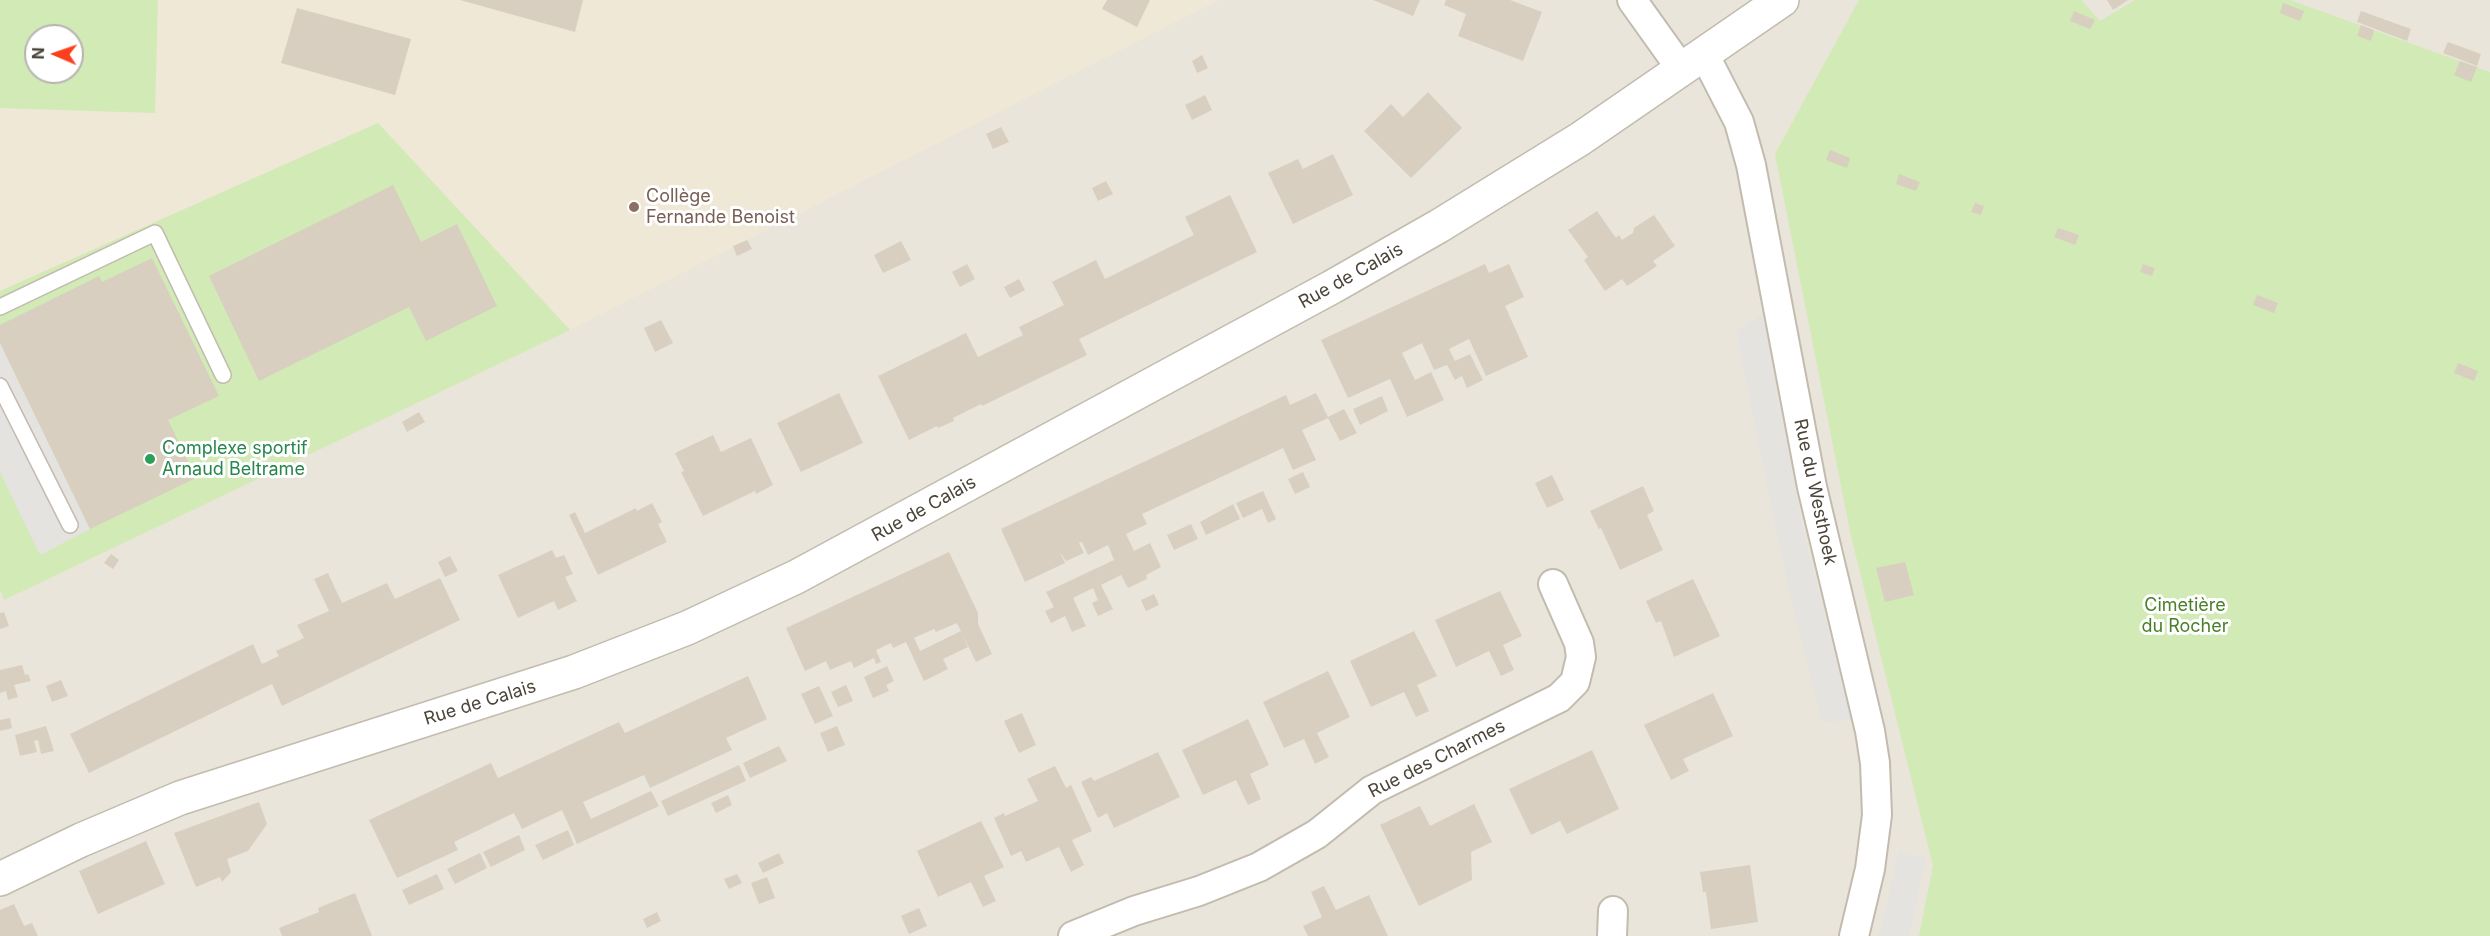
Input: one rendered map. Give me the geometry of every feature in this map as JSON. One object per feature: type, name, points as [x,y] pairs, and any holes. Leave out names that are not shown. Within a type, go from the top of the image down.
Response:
[{"type":"street","name":"Rue du Westhoek","points":[[1632,0],[1693,62],[1739,122],[1751,165],[1812,487],[1870,731],[1876,780],[1876,832],[1854,936]]},
{"type":"street","name":"Rue de Calais","points":[[0,879],[98,832],[180,798],[565,676],[645,646],[758,596],[881,532],[1385,258],[1540,165],[1782,0]]},
{"type":"street","name":"Rue des Charmes","points":[[1073,936],[1259,867],[1317,834],[1358,799],[1380,785],[1559,698],[1575,682],[1581,657],[1579,643],[1553,584]]},
{"type":"lane","points":[[0,307],[155,233],[222,375]]},
{"type":"lane","points":[[0,386],[70,525]]},
{"type":"shaded area","points":[[0,0],[2490,0],[2490,936],[0,936]]},
{"type":"shaded area","name":"Collège Fernande Benoist","points":[[0,0],[1219,0],[570,330],[378,123],[0,291]]},
{"type":"shaded area","points":[[1762,314],[1802,524],[1851,720],[1822,722],[1787,582],[1736,331]]},
{"type":"shaded area","points":[[0,343],[90,529],[40,555],[0,472]]},
{"type":"shaded area","points":[[1899,851],[1926,858],[1909,936],[1879,936]]},
{"type":"green space","points":[[0,0],[158,0],[155,113],[0,108]]},
{"type":"green space","name":"Cimetière du Rocher","points":[[1859,0],[2081,0],[2100,21],[2135,0],[2290,0],[2490,72],[2490,936],[1919,936],[1933,866],[1851,536],[1775,154]]},
{"type":"green space","name":"Complexe sportif Arnaud Beltrame","points":[[378,123],[570,330],[4,600],[0,589],[0,291]]},
{"type":"building","points":[[460,0],[583,0],[575,32]]},
{"type":"building","points":[[1107,0],[1150,0],[1137,27],[1102,9]]},
{"type":"building","points":[[1373,0],[1420,0],[1413,16]]},
{"type":"building","points":[[1446,0],[1510,0],[1542,12],[1523,61],[1458,36],[1466,14],[1444,5]]},
{"type":"building","points":[[2107,0],[2128,0],[2113,10]]},
{"type":"building","points":[[2283,3],[2304,11],[2300,21],[2280,13]]},
{"type":"building","points":[[297,8],[411,39],[395,95],[281,63]]},
{"type":"building","points":[[2074,11],[2095,20],[2090,29],[2070,21]]},
{"type":"building","points":[[2361,11],[2411,29],[2407,41],[2357,22]]},
{"type":"building","points":[[2361,25],[2374,30],[2371,41],[2357,36]]},
{"type":"building","points":[[2448,42],[2481,54],[2477,66],[2443,53]]},
{"type":"building","points":[[1202,55],[1208,68],[1197,73],[1192,61]]},
{"type":"building","points":[[2460,61],[2477,67],[2471,82],[2454,75]]},
{"type":"building","points":[[1428,92],[1462,128],[1411,178],[1364,131],[1391,104],[1403,117]]},
{"type":"building","points":[[1205,95],[1212,110],[1192,120],[1185,105]]},
{"type":"building","points":[[1001,127],[1009,142],[993,149],[986,134]]},
{"type":"building","points":[[1830,150],[1850,158],[1847,168],[1826,160]]},
{"type":"building","points":[[1333,154],[1353,195],[1293,224],[1268,173],[1298,159],[1303,169]]},
{"type":"building","points":[[1899,174],[1920,182],[1916,191],[1896,184]]},
{"type":"building","points":[[1106,181],[1113,194],[1098,201],[1092,188]]},
{"type":"building","points":[[393,185],[421,242],[457,224],[497,306],[426,341],[409,307],[259,381],[209,276]]},
{"type":"building","points":[[1230,195],[1257,252],[1079,339],[1087,355],[982,406],[981,404],[953,418],[954,421],[938,428],[937,426],[909,440],[878,376],[966,333],[978,357],[1023,335],[1019,327],[1064,305],[1052,282],[1096,260],[1105,279],[1194,235],[1185,217]]},
{"type":"building","points":[[1975,203],[1984,206],[1981,215],[1971,212]]},
{"type":"building","points":[[1597,211],[1616,238],[1619,235],[1622,240],[1633,233],[1634,228],[1654,215],[1675,246],[1653,261],[1657,266],[1627,286],[1622,279],[1605,291],[1584,260],[1588,257],[1568,230]]},
{"type":"building","points":[[2058,228],[2079,235],[2075,245],[2054,237]]},
{"type":"building","points":[[747,240],[752,249],[737,256],[733,246]]},
{"type":"building","points":[[901,241],[911,260],[883,273],[874,255]]},
{"type":"building","points":[[152,258],[219,396],[168,420],[196,478],[90,529],[0,343],[0,325],[99,276],[102,282]]},
{"type":"building","points":[[967,264],[975,279],[960,287],[952,272]]},
{"type":"building","points":[[1485,264],[1489,273],[1509,264],[1524,297],[1505,306],[1528,357],[1486,376],[1469,339],[1449,349],[1455,361],[1470,354],[1483,380],[1467,388],[1462,376],[1455,380],[1447,365],[1434,370],[1422,343],[1402,353],[1415,380],[1431,372],[1444,400],[1407,417],[1390,379],[1348,398],[1321,340]]},
{"type":"building","points":[[2143,264],[2155,268],[2152,276],[2140,272]]},
{"type":"building","points":[[1019,279],[1025,290],[1010,298],[1004,287]]},
{"type":"building","points":[[2257,295],[2278,303],[2274,313],[2253,305]]},
{"type":"building","points":[[661,320],[673,343],[655,352],[644,328]]},
{"type":"building","points":[[2458,363],[2478,371],[2474,381],[2454,373]]},
{"type":"building","points":[[839,393],[863,443],[801,472],[777,423]]},
{"type":"building","points":[[1316,393],[1328,417],[1344,409],[1357,433],[1340,441],[1328,418],[1302,430],[1316,460],[1293,470],[1283,448],[1142,514],[1147,524],[1126,534],[1134,551],[1150,543],[1161,567],[1146,575],[1147,579],[1128,588],[1121,575],[1101,585],[1113,609],[1098,616],[1092,603],[1098,600],[1093,588],[1073,598],[1086,626],[1072,632],[1065,616],[1051,623],[1045,611],[1054,607],[1046,592],[1114,560],[1108,545],[1088,555],[1082,542],[1079,543],[1084,553],[1066,561],[1060,552],[1065,563],[1025,582],[1001,529],[1286,395],[1290,405]]},
{"type":"building","points":[[1382,396],[1388,411],[1360,425],[1353,409]]},
{"type":"building","points":[[419,412],[425,422],[407,432],[402,422]]},
{"type":"building","points":[[713,435],[721,452],[751,438],[773,485],[756,494],[755,491],[703,516],[681,472],[684,471],[675,453]]},
{"type":"building","points":[[1303,472],[1310,487],[1295,494],[1288,479]]},
{"type":"building","points":[[1552,475],[1564,500],[1547,508],[1535,483]]},
{"type":"building","points":[[1643,486],[1654,511],[1647,515],[1663,550],[1620,570],[1601,528],[1599,529],[1590,511]]},
{"type":"building","points":[[1263,491],[1276,519],[1268,523],[1262,509],[1243,518],[1236,503]]},
{"type":"building","points":[[652,503],[662,522],[658,524],[667,542],[598,575],[569,515],[575,512],[585,533],[636,508],[637,511]]},
{"type":"building","points":[[1233,504],[1240,519],[1206,535],[1200,522]]},
{"type":"building","points":[[1191,524],[1198,539],[1174,550],[1167,535]]},
{"type":"building","points":[[552,550],[556,558],[564,555],[573,574],[565,577],[577,601],[558,610],[554,601],[518,618],[498,575]]},
{"type":"building","points":[[949,552],[978,613],[978,624],[992,654],[976,662],[962,633],[968,647],[943,659],[948,669],[924,681],[906,642],[893,648],[891,643],[876,650],[881,662],[876,664],[874,658],[854,668],[851,661],[830,670],[826,661],[805,671],[786,628]],"holes":[[[957,623],[961,631],[920,651],[914,638],[934,629],[936,632]]]},
{"type":"building","points":[[111,554],[119,560],[113,569],[104,563]]},
{"type":"building","points":[[450,556],[458,571],[445,577],[438,562]]},
{"type":"building","points":[[1905,562],[1914,595],[1885,602],[1876,568]]},
{"type":"building","points":[[328,573],[342,603],[387,583],[395,599],[440,578],[460,620],[282,706],[272,684],[89,773],[70,734],[253,644],[262,664],[279,656],[276,651],[304,638],[297,625],[329,611],[314,579]]},
{"type":"building","points":[[1693,579],[1720,636],[1674,657],[1661,621],[1656,623],[1646,601]]},
{"type":"building","points":[[1500,591],[1522,636],[1503,645],[1514,670],[1501,676],[1489,651],[1456,667],[1435,620]]},
{"type":"building","points":[[1154,594],[1159,605],[1146,611],[1141,600]]},
{"type":"building","points":[[4,612],[9,626],[0,629],[0,613]]},
{"type":"building","points":[[1414,631],[1437,676],[1417,685],[1429,711],[1416,717],[1404,692],[1371,707],[1350,661]]},
{"type":"building","points":[[22,665],[25,675],[28,674],[31,681],[14,685],[18,697],[8,700],[6,691],[0,693],[0,670]]},
{"type":"building","points":[[887,666],[894,681],[886,685],[889,691],[873,698],[864,677]]},
{"type":"building","points":[[1328,671],[1350,717],[1317,733],[1329,757],[1315,764],[1304,739],[1284,748],[1263,702]]},
{"type":"building","points":[[748,676],[767,719],[726,738],[732,750],[650,788],[644,775],[583,802],[591,819],[651,791],[659,806],[577,844],[562,810],[522,829],[514,813],[454,842],[458,850],[397,878],[369,820],[491,763],[498,778],[619,722],[625,733]]},
{"type":"building","points":[[61,680],[68,696],[52,702],[46,686]]},
{"type":"building","points":[[846,685],[853,701],[838,707],[831,692]]},
{"type":"building","points":[[819,686],[833,716],[815,724],[801,694]]},
{"type":"building","points":[[1713,693],[1733,736],[1683,759],[1689,771],[1671,780],[1644,725]]},
{"type":"building","points":[[1022,713],[1036,745],[1019,753],[1004,721]]},
{"type":"building","points":[[10,718],[12,728],[0,731],[0,720]]},
{"type":"building","points":[[1248,719],[1269,765],[1250,774],[1261,799],[1248,805],[1236,780],[1203,795],[1182,750]]},
{"type":"building","points":[[46,726],[54,751],[41,754],[38,740],[34,741],[37,752],[20,756],[15,735]]},
{"type":"building","points":[[837,726],[845,745],[828,752],[820,733]]},
{"type":"building","points":[[779,746],[787,761],[750,778],[743,763]]},
{"type":"building","points":[[1592,750],[1619,809],[1567,834],[1560,821],[1531,835],[1509,789]]},
{"type":"building","points":[[1158,752],[1180,797],[1114,828],[1107,813],[1098,818],[1081,782],[1091,777],[1094,781]]},
{"type":"building","points":[[739,765],[746,781],[668,816],[661,801]]},
{"type":"building","points":[[1055,766],[1066,788],[1071,785],[1092,831],[1072,840],[1084,865],[1071,872],[1059,847],[1026,862],[1021,851],[1011,856],[994,818],[1004,813],[1005,816],[1038,801],[1027,779]]},
{"type":"building","points":[[728,795],[732,805],[716,813],[711,803]]},
{"type":"building","points":[[259,802],[267,824],[248,851],[227,859],[231,872],[222,882],[220,877],[196,887],[174,833]]},
{"type":"building","points":[[1474,804],[1492,842],[1471,852],[1472,880],[1419,906],[1380,825],[1420,806],[1430,826]]},
{"type":"building","points":[[981,821],[1004,867],[984,876],[996,901],[983,907],[971,882],[938,897],[917,851]]},
{"type":"building","points":[[568,830],[574,845],[543,860],[535,845]]},
{"type":"building","points":[[519,835],[525,850],[491,867],[483,852]]},
{"type":"building","points":[[146,841],[165,884],[98,914],[79,871]]},
{"type":"building","points":[[480,853],[487,868],[455,884],[447,869]]},
{"type":"building","points":[[779,853],[784,863],[763,873],[758,863]]},
{"type":"building","points":[[1750,865],[1758,922],[1711,929],[1706,892],[1703,892],[1700,872]]},
{"type":"building","points":[[437,874],[444,889],[409,905],[402,890]]},
{"type":"building","points":[[737,874],[742,883],[729,889],[724,879]]},
{"type":"building","points":[[767,877],[775,898],[759,904],[751,883]]},
{"type":"building","points":[[1324,886],[1336,910],[1369,895],[1388,936],[1308,936],[1303,926],[1322,917],[1311,892]]},
{"type":"building","points":[[355,893],[372,936],[282,936],[279,928],[319,912],[318,908]]},
{"type":"building","points":[[14,904],[24,926],[32,923],[38,936],[0,936],[0,910]]},
{"type":"building","points":[[919,908],[927,926],[909,934],[901,916]]},
{"type":"building","points":[[657,912],[661,921],[647,928],[643,919]]},
{"type":"place","name":"Collège Fernande Benoist","points":[[634,207]]},
{"type":"place","name":"Complexe sportif Arnaud Beltrame","points":[[150,459]]}]
